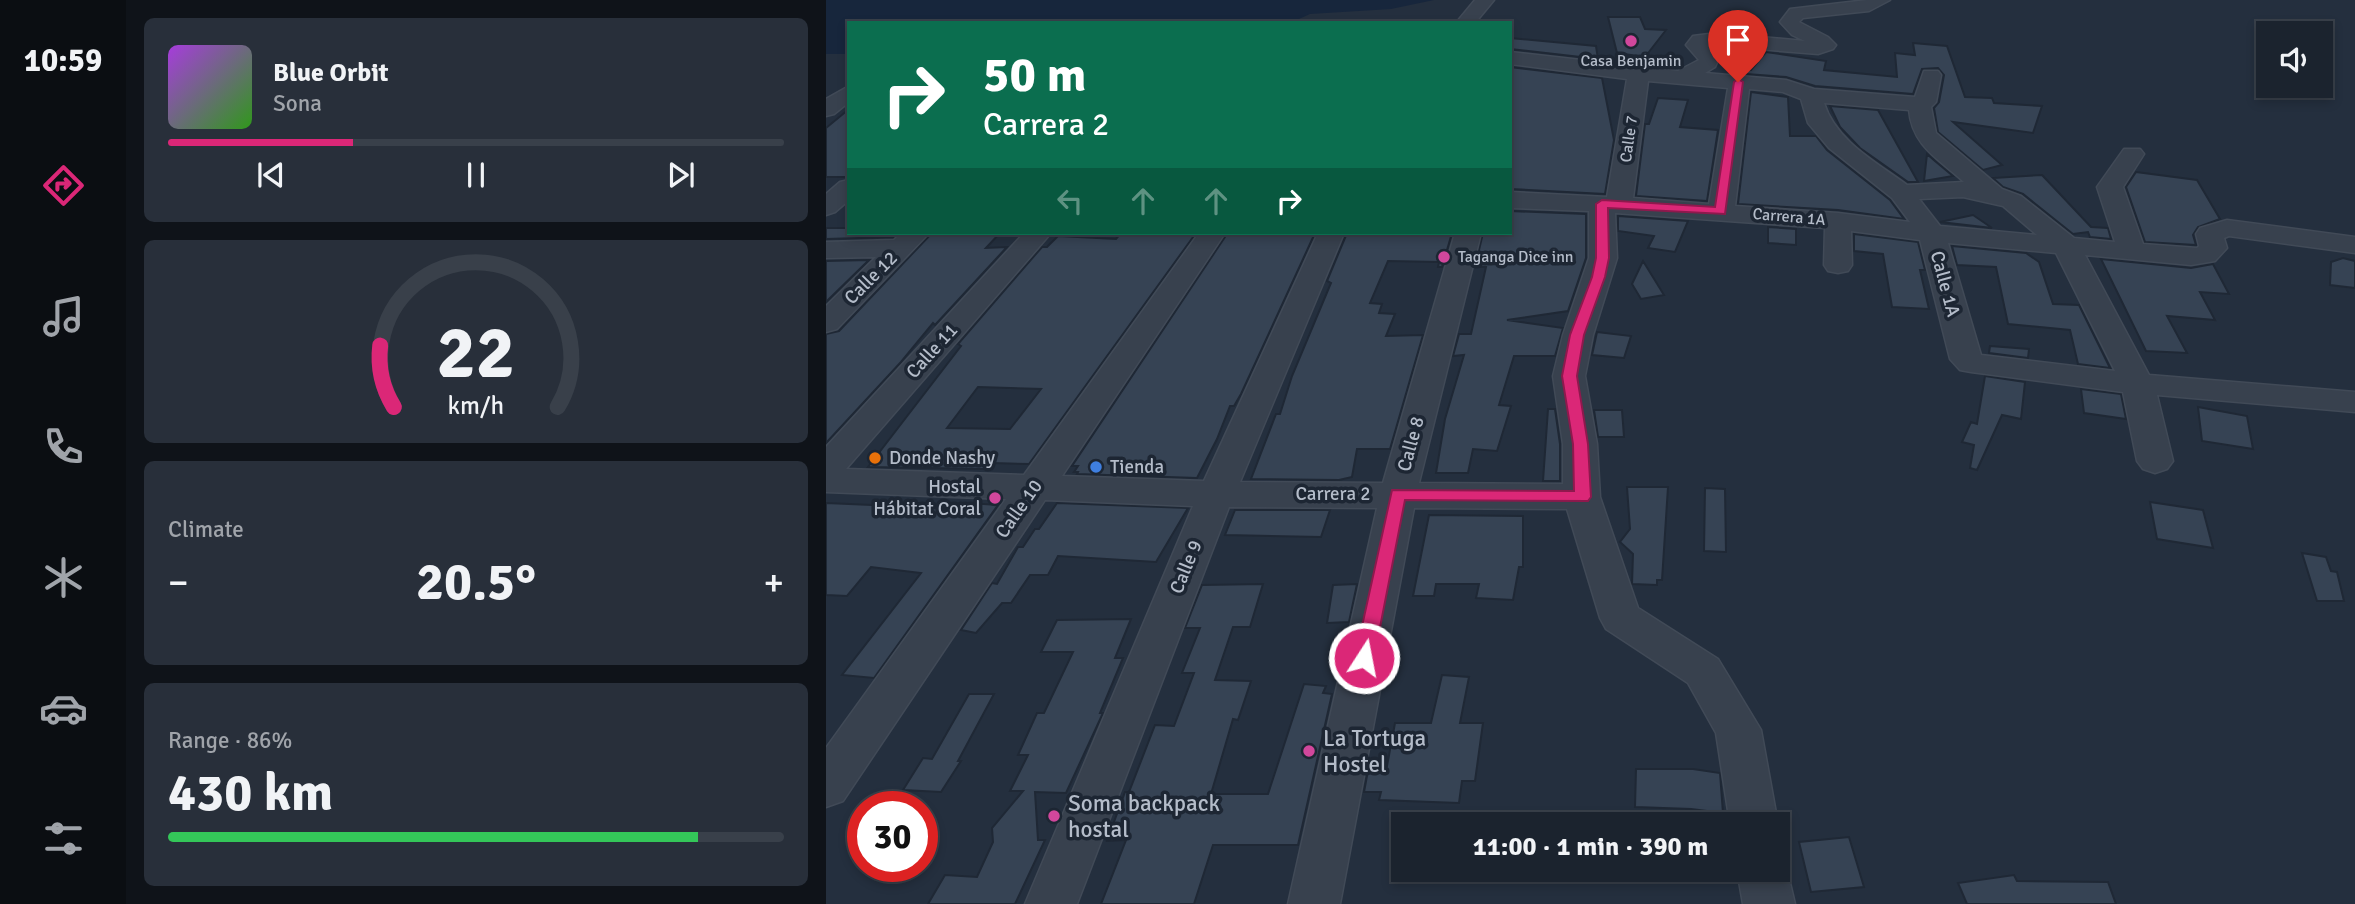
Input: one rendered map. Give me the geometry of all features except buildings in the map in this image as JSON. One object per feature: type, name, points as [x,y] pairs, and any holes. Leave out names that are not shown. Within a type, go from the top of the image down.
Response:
[{"type":"street","points":[[1467,21],[1485,0]]},
{"type":"street","points":[[1682,77],[1708,63],[1710,56],[1696,45],[1700,40],[1717,38],[1818,48],[1826,45],[1822,40],[1797,33],[1789,22],[1797,13],[1869,6],[1881,0]]},
{"type":"street","points":[[1512,58],[1920,104],[1925,102],[1931,75]]},
{"type":"street","name":"Calle 7","points":[[1610,204],[1638,74]]},
{"type":"street","points":[[1721,211],[1738,82]]},
{"type":"street","points":[[826,88],[847,91]]},
{"type":"street","name":"Calle 1A","points":[[1806,92],[1819,123],[1837,143],[1901,193],[1931,233],[1966,359],[1979,366],[2138,384]]},
{"type":"street","points":[[826,109],[847,93]]},
{"type":"street","points":[[1920,104],[1922,128],[1927,136],[1993,194]]},
{"type":"street","points":[[2131,250],[2110,187],[2132,155]]},
{"type":"street","points":[[1901,193],[1963,189],[1993,194],[2012,201],[2066,245],[2138,384],[2155,461]]},
{"type":"street","name":"Carrera 1A","points":[[1512,200],[1838,220],[1931,233],[2191,257],[2205,255],[2213,248],[2208,234],[2227,228],[2355,245]]},
{"type":"street","points":[[1610,204],[1599,277],[1577,335],[1569,376],[1580,444],[1582,497],[1621,618],[1703,671],[1738,730],[1752,812]]},
{"type":"street","points":[[1838,220],[1838,265]]},
{"type":"street","name":"Calle 11","points":[[826,469],[1036,235]]},
{"type":"street","name":"Calle 10","points":[[826,786],[1211,235]]},
{"type":"street","name":"Calle 9","points":[[1051,904],[1216,494],[1330,235]]},
{"type":"street","name":"Calle 8","points":[[1314,904],[1398,494],[1467,235]]},
{"type":"street","points":[[826,250],[909,240]]},
{"type":"street","name":"Calle 12","points":[[826,323],[909,240]]},
{"type":"street","points":[[2138,384],[2355,402]]},
{"type":"street","name":"Carrera 2","points":[[826,480],[1216,494],[1582,497]]},
{"type":"street","points":[[1764,882],[1769,904]]},
{"type":"water","points":[[826,0],[1434,0],[1391,9],[1310,14],[1294,21],[847,21],[847,54],[826,54]]},
{"type":"place","name":"Casa Benjamin","points":[[1631,41]]},
{"type":"place","name":"Taganga Dice inn","points":[[1444,257]]},
{"type":"place","name":"Donde Nashy","points":[[875,458]]},
{"type":"place","name":"Tienda","points":[[1096,467]]},
{"type":"place","name":"Hostal Hábitat Coral","points":[[995,498]]},
{"type":"place","name":"La Tortuga Hostel","points":[[1309,751]]},
{"type":"place","name":"Soma backpack hostal","points":[[1054,816]]},
{"type":"route","points":[[1364,658],[1398,494],[1582,497],[1580,444],[1569,376],[1577,335],[1599,277],[1603,258],[1602,204],[1721,211],[1738,82]]}]
